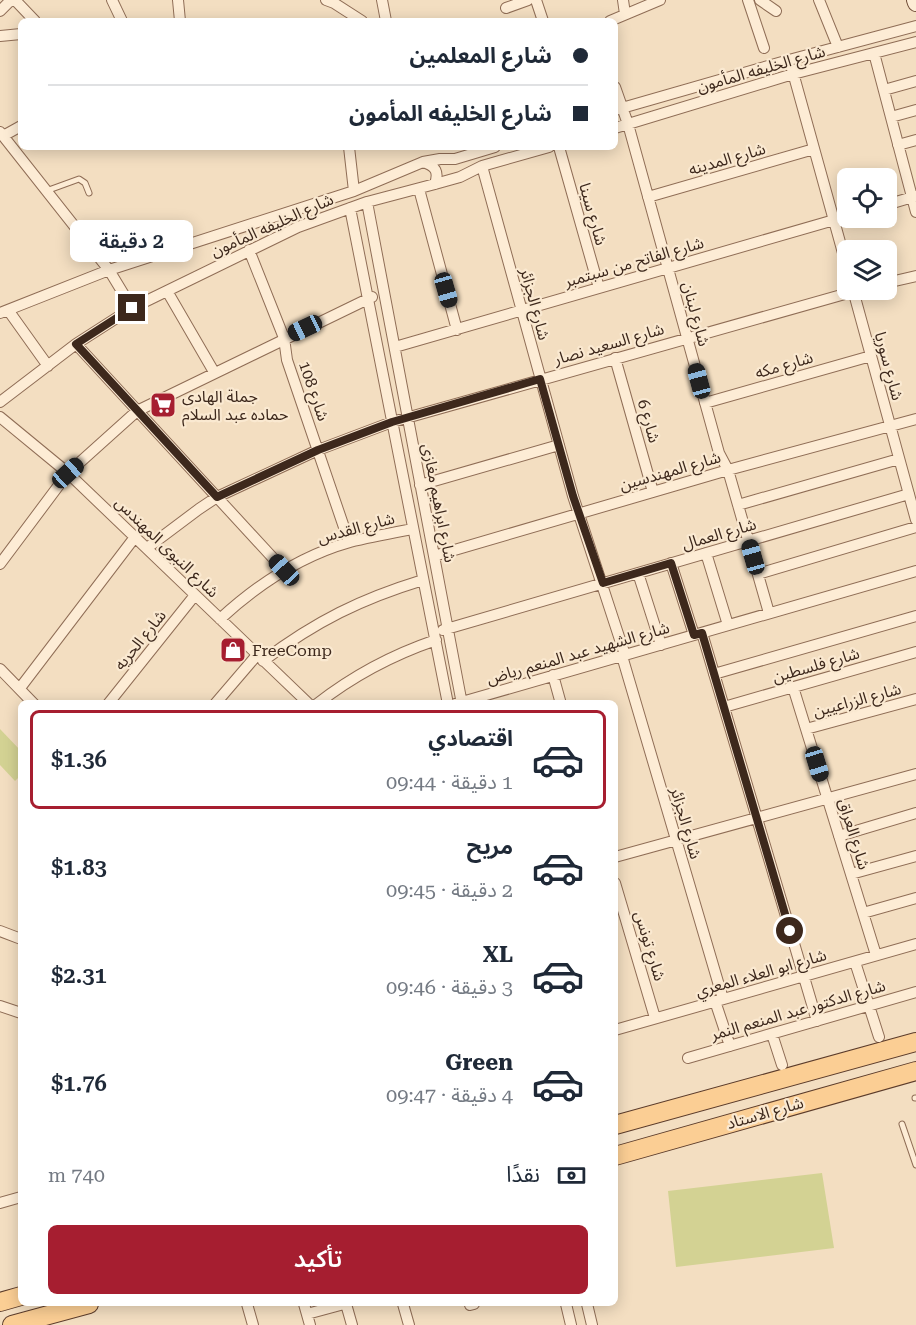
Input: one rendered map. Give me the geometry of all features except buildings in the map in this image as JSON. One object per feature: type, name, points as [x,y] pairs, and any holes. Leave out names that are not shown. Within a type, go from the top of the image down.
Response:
[{"type":"main road","name":"شارع الاستاد","points":[[618,1124],[916,1042]]},
{"type":"main road","name":"شارع الاستاد","points":[[618,1155],[916,1071]]},
{"type":"main road","points":[[800,1074],[798,1079],[800,1091],[809,1098],[815,1099]]},
{"type":"main road","points":[[719,1096],[730,1108],[729,1124]]},
{"type":"main road","points":[[0,1302],[18,1297]]},
{"type":"main road","points":[[12,1325],[81,1306]]},
{"type":"street","points":[[0,11],[13,0],[32,18]]},
{"type":"street","points":[[112,0],[121,18]]},
{"type":"street","points":[[178,0],[180,18]]},
{"type":"street","points":[[326,0],[357,18]]},
{"type":"street","points":[[382,0],[385,18]]},
{"type":"street","points":[[506,8],[528,0]]},
{"type":"street","points":[[536,0],[542,18]]},
{"type":"street","points":[[623,0],[625,14]]},
{"type":"street","points":[[616,18],[660,0]]},
{"type":"street","points":[[748,0],[765,48]]},
{"type":"street","points":[[759,0],[776,11]]},
{"type":"street","points":[[819,0],[838,46]]},
{"type":"street","name":"شارع الخليفه المأمون","points":[[619,109],[916,26]]},
{"type":"street","points":[[0,36],[18,34]]},
{"type":"street","name":"شارع الخليفه المأمون","points":[[618,127],[793,75],[916,42]]},
{"type":"street","points":[[874,53],[898,145],[911,170],[916,212]]},
{"type":"street","points":[[789,60],[839,240]]},
{"type":"street","points":[[884,90],[916,81]]},
{"type":"street","name":"شارع لبنان","points":[[619,109],[627,124],[719,453],[728,470],[769,614]]},
{"type":"street","points":[[891,117],[916,110]]},
{"type":"street","points":[[18,127],[1,135],[109,270],[132,308]]},
{"type":"street","points":[[898,145],[916,140]]},
{"type":"street","name":"شارع المدينه","points":[[648,197],[814,149]]},
{"type":"street","points":[[349,150],[354,191]]},
{"type":"street","points":[[452,150],[455,159]]},
{"type":"street","name":"شارع الخليفه المأمون","points":[[4,311],[109,270],[354,191],[423,162],[455,159],[485,150]]},
{"type":"street","name":"شارع الخليفه المأمون","points":[[0,402],[76,344],[132,308],[298,227],[350,207],[460,177],[482,166],[538,150]]},
{"type":"street","name":"شارع سينا","points":[[560,150],[598,288]]},
{"type":"street","points":[[423,162],[436,170],[438,177],[435,184]]},
{"type":"street","name":"شارع الجزائر","points":[[482,166],[573,496],[603,583],[624,655],[730,1046]]},
{"type":"street","points":[[419,189],[457,330]]},
{"type":"street","points":[[897,202],[914,197]]},
{"type":"street","name":"شارع ابراهيم مغازى","points":[[367,202],[434,556],[459,700]]},
{"type":"street","name":"شارع ابراهيم مغازى","points":[[350,207],[447,700]]},
{"type":"street","name":"شارع الفاتح من سبتمبر","points":[[394,347],[837,219]]},
{"type":"street","name":"شارع 108","points":[[249,250],[284,338],[285,351],[349,542]]},
{"type":"street","points":[[897,280],[916,276]]},
{"type":"street","points":[[166,291],[214,372]]},
{"type":"street","points":[[0,564],[68,473],[137,411],[384,291]]},
{"type":"street","name":"شارع السعيد نصار","points":[[147,548],[217,497],[318,450],[392,422],[837,295]]},
{"type":"street","name":"شارع سوريا","points":[[857,300],[916,520]]},
{"type":"street","points":[[4,311],[48,366]]},
{"type":"street","points":[[76,344],[284,570]]},
{"type":"street","name":"شارع مكه","points":[[705,402],[871,356]]},
{"type":"street","name":"شارع 6","points":[[615,358],[653,492]]},
{"type":"street","name":"شارع النبوى المهندس","points":[[0,417],[68,473],[305,700]]},
{"type":"street","name":"شارع المهندسين","points":[[434,556],[728,470],[916,419]]},
{"type":"street","points":[[420,485],[559,445]]},
{"type":"street","points":[[738,505],[899,459]]},
{"type":"street","name":"شارع العمال","points":[[322,700],[383,661],[447,628],[909,494]]},
{"type":"street","points":[[758,574],[916,527]]},
{"type":"street","name":"شارع القدس","points":[[219,619],[240,600],[284,570],[327,550],[349,542],[413,529]]},
{"type":"street","points":[[20,688],[135,537]]},
{"type":"street","points":[[706,553],[728,625]]},
{"type":"street","points":[[671,563],[714,674],[817,1021]]},
{"type":"street","name":"شارع الشهيد عبد المنعم رياض","points":[[469,700],[916,571]]},
{"type":"street","points":[[638,573],[661,645]]},
{"type":"street","points":[[219,700],[260,658],[323,620],[372,597],[423,580]]},
{"type":"street","name":"شارع الحريه","points":[[111,700],[195,595]]},
{"type":"street","points":[[714,674],[916,616]]},
{"type":"street","name":"شارع فلسطين","points":[[724,706],[916,652]]},
{"type":"street","points":[[0,669],[30,700]]},
{"type":"street","points":[[552,675],[560,700]]},
{"type":"street","name":"شارع العراق","points":[[794,687],[876,956]]},
{"type":"street","name":"شارع الزراعيين","points":[[806,729],[916,699]]},
{"type":"street","points":[[618,856],[916,774]]},
{"type":"street","points":[[839,836],[916,813]]},
{"type":"street","points":[[851,874],[916,856]]},
{"type":"street","name":"شارع تونس","points":[[618,893],[656,1018]]},
{"type":"street","points":[[863,913],[916,898]]},
{"type":"street","points":[[618,927],[628,925]]},
{"type":"street","points":[[0,931],[18,938]]},
{"type":"street","name":"شارع ابو العلاء المعري","points":[[618,1029],[916,944]]},
{"type":"street","points":[[855,962],[879,1037]]},
{"type":"street","name":"شارع الدكتور عبد المنعم النمر","points":[[688,1058],[916,992]]},
{"type":"street","points":[[0,1006],[18,1012]]},
{"type":"street","points":[[772,1034],[782,1065]]},
{"type":"street","points":[[0,1203],[18,1198]]},
{"type":"street","points":[[248,1306],[253,1325]]},
{"type":"street","points":[[307,1314],[337,1306]]},
{"type":"street","points":[[346,1306],[352,1325]]},
{"type":"street","points":[[404,1306],[409,1325]]},
{"type":"street","points":[[566,1306],[571,1325]]},
{"type":"street","points":[[587,1306],[592,1325]]},
{"type":"lane","points":[[46,191],[79,179],[85,183],[89,193]]},
{"type":"lane","points":[[902,1124],[916,1165]]},
{"type":"shaded area","points":[[0,729],[18,748],[18,778],[15,781],[0,765]]},
{"type":"shaded area","points":[[822,1173],[834,1248],[676,1267],[668,1191]]},
{"type":"place","name":"جملة الهادى حماده عبد السلام","points":[[163,405]]},
{"type":"place","name":"FreeComp","points":[[233,650]]},
{"type":"route","points":[[132,308],[76,344],[217,497],[318,450],[392,422],[540,379],[573,496],[603,583],[671,563],[694,635],[702,633],[790,931]]}]
